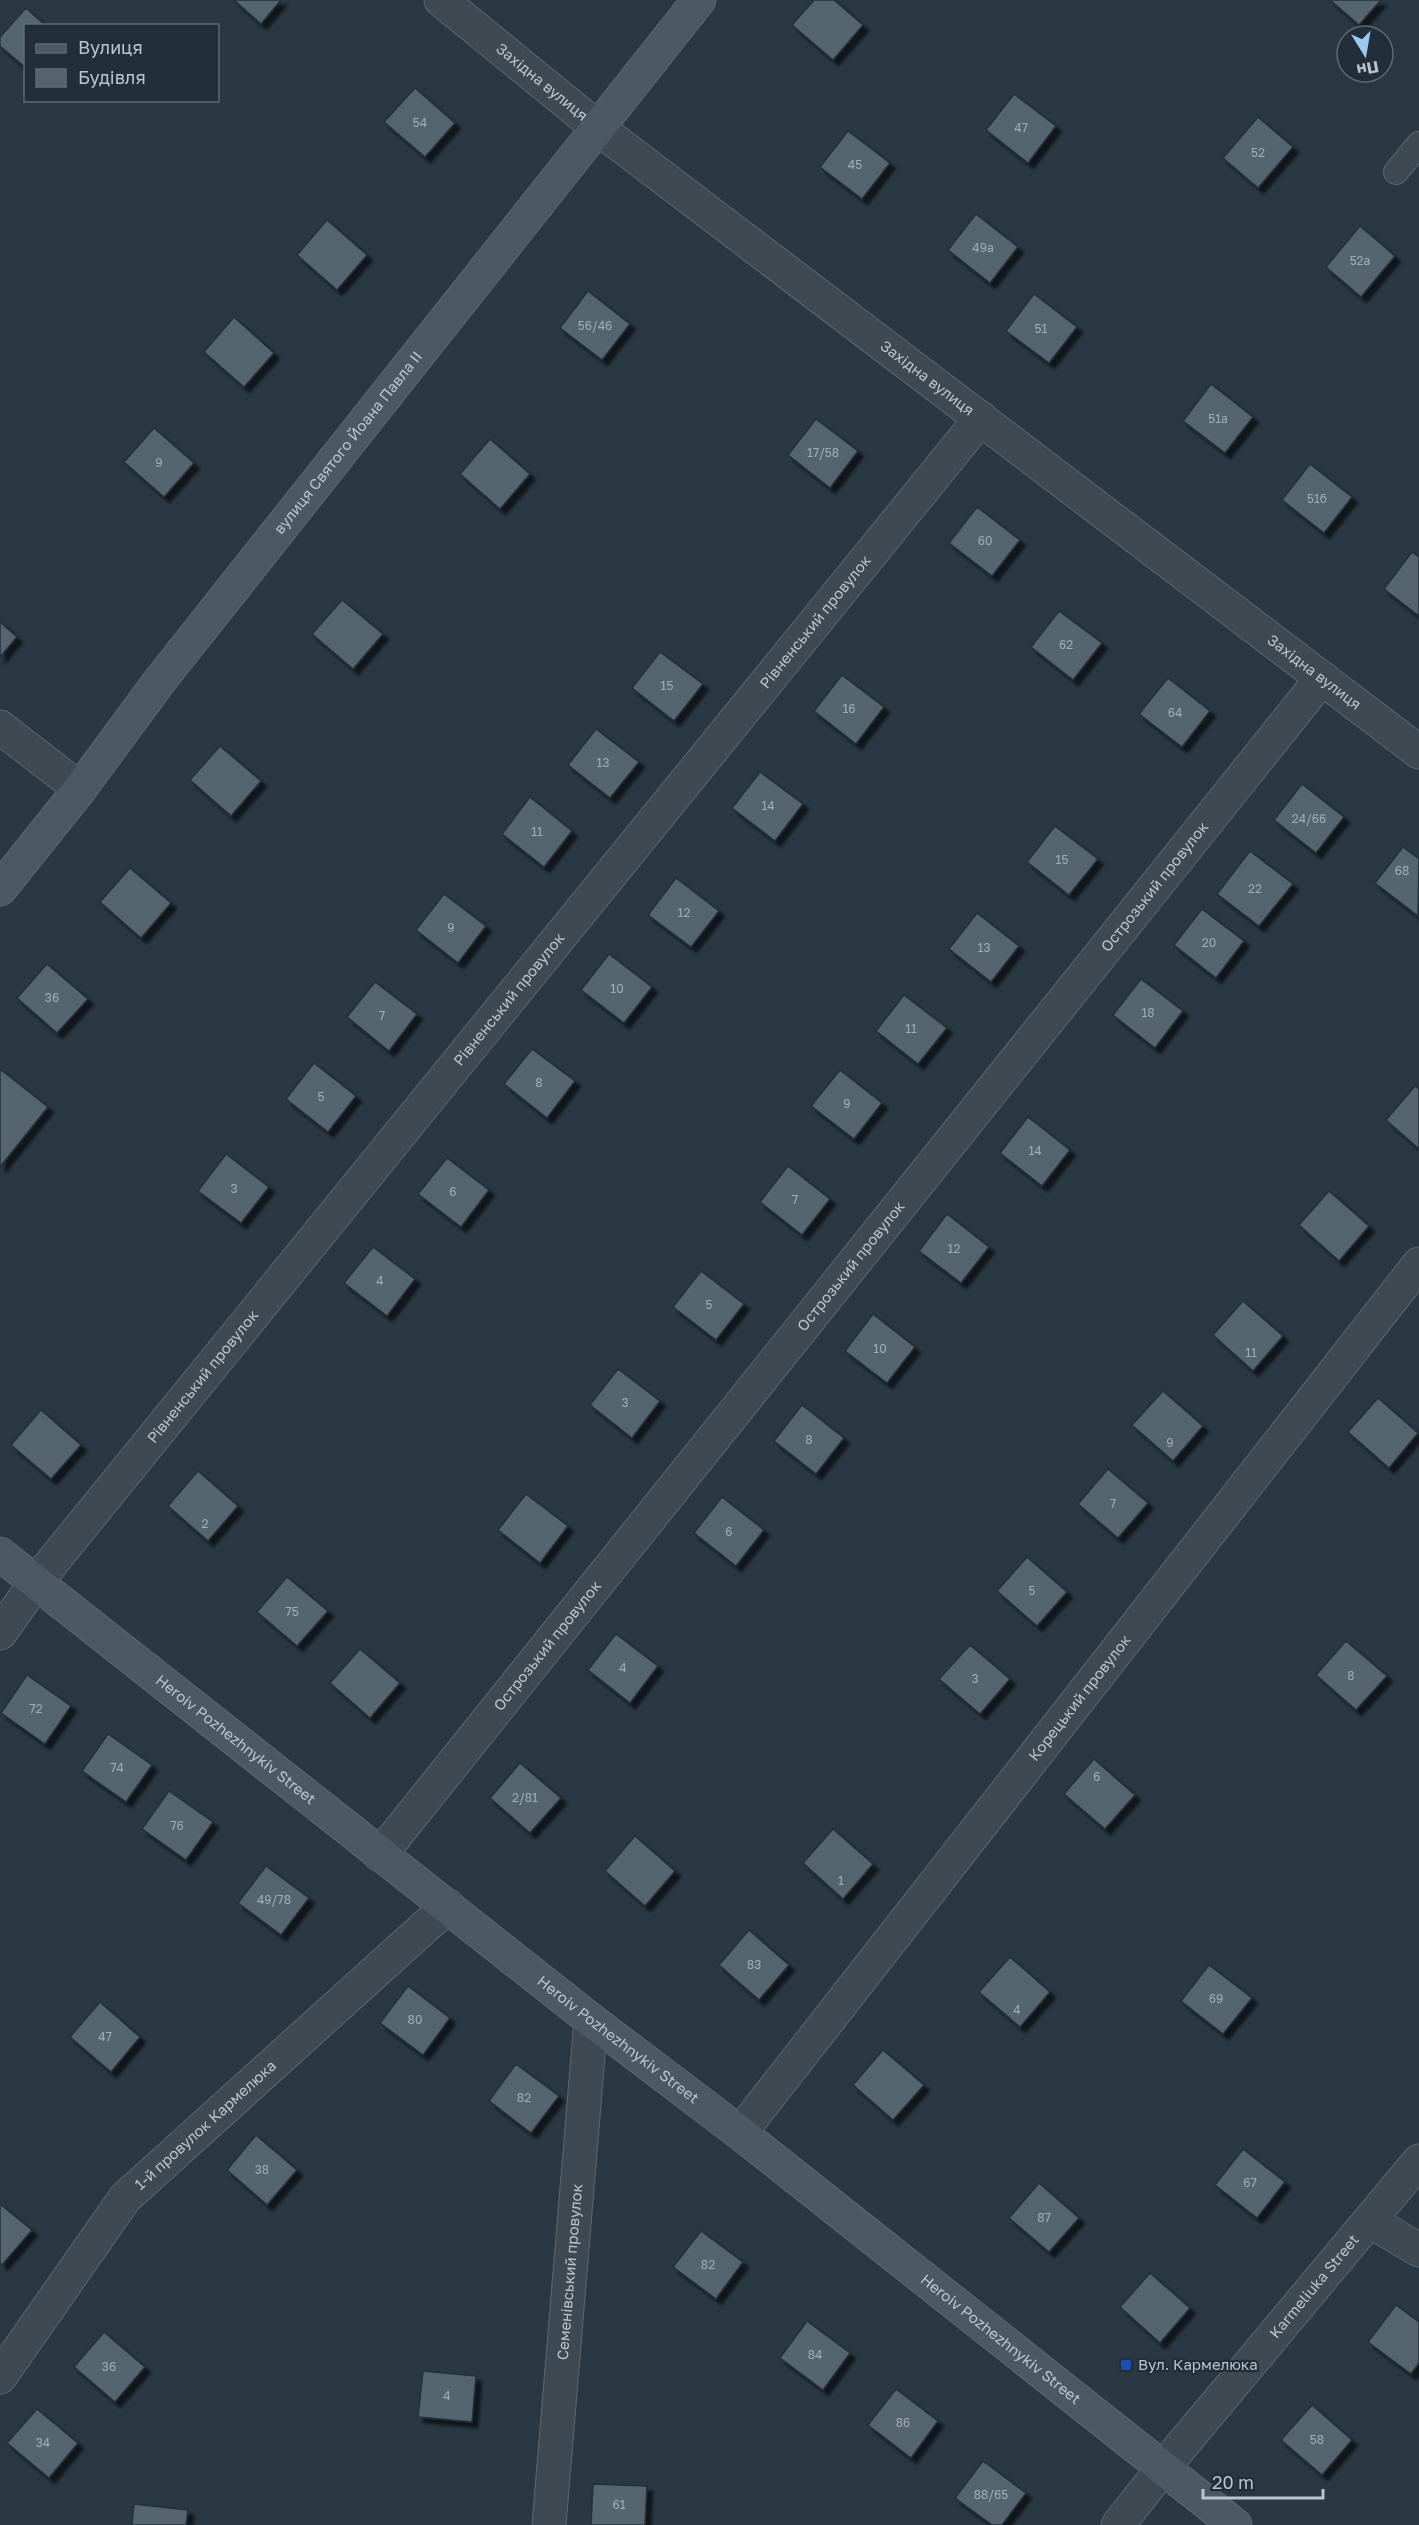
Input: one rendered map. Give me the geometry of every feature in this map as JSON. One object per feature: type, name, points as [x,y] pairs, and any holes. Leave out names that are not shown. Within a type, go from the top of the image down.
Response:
[{"type":"street","name":"Західна вулиця","points":[[441,0],[598,128],[1419,752]]},
{"type":"street","name":"вулиця Святого Йоана Павла II","points":[[0,889],[80,789],[166,673],[699,0]]},
{"type":"street","name":"Рівненський провулок","points":[[0,1632],[37,1581],[981,418]]},
{"type":"street","name":"Острозький провулок","points":[[380,1855],[1322,678]]},
{"type":"street","points":[[0,727],[80,789]]},
{"type":"street","name":"Корецький провулок","points":[[740,2133],[1419,1264]]},
{"type":"street","name":"Heroiv Pozhezhnykiv Street","points":[[0,1554],[37,1581],[380,1855],[740,2133],[1235,2525]]},
{"type":"street","name":"1-й провулок Кармелюка","points":[[0,2377],[125,2198],[448,1906]]},
{"type":"street","name":"Семенівський провулок","points":[[549,2525],[591,2020]]},
{"type":"street","name":"Karmeliuka Street","points":[[1118,2525],[1419,2161]]},
{"type":"street","points":[[1370,2221],[1419,2250]]},
{"type":"lane","points":[[1396,172],[1419,144]]},
{"type":"building","points":[[234,0],[281,0],[261,24]]},
{"type":"building","points":[[814,0],[834,0],[863,25],[833,60],[792,25]]},
{"type":"building","points":[[1330,0],[1381,0],[1358,24]]},
{"type":"building","points":[[26,8],[44,24],[24,24],[24,66],[0,46],[0,37]]},
{"type":"building","points":[[415,88],[455,123],[425,157],[384,122]]},
{"type":"building","points":[[1014,94],[1056,126],[1028,163],[986,130]]},
{"type":"building","points":[[1258,117],[1293,147],[1258,188],[1223,158]]},
{"type":"building","points":[[848,131],[890,163],[862,199],[820,167]]},
{"type":"building","points":[[976,214],[1018,247],[990,283],[948,250]]},
{"type":"building","points":[[327,220],[367,255],[337,290],[297,255]]},
{"type":"building","points":[[1360,226],[1395,256],[1361,297],[1326,267]]},
{"type":"building","points":[[588,291],[630,324],[602,360],[560,328]]},
{"type":"building","points":[[1034,294],[1077,327],[1049,363],[1006,331]]},
{"type":"building","points":[[234,317],[274,353],[244,387],[204,352]]},
{"type":"building","points":[[1211,384],[1253,417],[1225,453],[1183,421]]},
{"type":"building","points":[[816,419],[858,451],[830,488],[788,455]]},
{"type":"building","points":[[154,428],[194,463],[164,497],[124,462]]},
{"type":"building","points":[[490,439],[530,474],[500,509],[460,474]]},
{"type":"building","points":[[1310,464],[1352,497],[1324,533],[1282,500]]},
{"type":"building","points":[[977,507],[1020,540],[992,576],[949,543]]},
{"type":"building","points":[[1412,552],[1419,557],[1419,616],[1384,589]]},
{"type":"building","points":[[342,600],[383,634],[353,669],[312,634]]},
{"type":"building","points":[[1059,611],[1102,643],[1073,680],[1031,647]]},
{"type":"building","points":[[0,622],[17,637],[0,657]]},
{"type":"building","points":[[660,652],[703,684],[674,721],[632,688]]},
{"type":"building","points":[[842,675],[884,707],[856,744],[814,711]]},
{"type":"building","points":[[1168,678],[1210,711],[1182,747],[1139,714]]},
{"type":"building","points":[[596,729],[639,762],[610,798],[568,765]]},
{"type":"building","points":[[220,746],[261,781],[231,816],[190,780]]},
{"type":"building","points":[[760,772],[803,804],[775,841],[732,808]]},
{"type":"building","points":[[1302,784],[1344,817],[1316,853],[1274,820]]},
{"type":"building","points":[[530,797],[572,831],[544,867],[502,834]]},
{"type":"building","points":[[1055,826],[1098,859],[1069,895],[1027,862]]},
{"type":"building","points":[[1403,847],[1419,859],[1418,916],[1375,883]]},
{"type":"building","points":[[1250,851],[1293,884],[1259,926],[1217,894]]},
{"type":"building","points":[[130,868],[171,903],[141,938],[100,902]]},
{"type":"building","points":[[676,878],[719,911],[691,947],[648,915]]},
{"type":"building","points":[[444,894],[486,926],[458,963],[416,930]]},
{"type":"building","points":[[1202,909],[1244,941],[1216,978],[1174,945]]},
{"type":"building","points":[[977,913],[1019,946],[991,982],[949,949]]},
{"type":"building","points":[[609,954],[652,987],[624,1023],[581,990]]},
{"type":"building","points":[[47,964],[88,999],[57,1033],[17,998]]},
{"type":"building","points":[[1141,979],[1183,1011],[1155,1048],[1113,1015]]},
{"type":"building","points":[[375,982],[417,1014],[389,1051],[347,1017]]},
{"type":"building","points":[[904,995],[947,1028],[918,1064],[876,1031]]},
{"type":"building","points":[[532,1049],[575,1081],[547,1118],[504,1084]]},
{"type":"building","points":[[314,1063],[356,1096],[328,1132],[286,1099]]},
{"type":"building","points":[[0,1069],[48,1107],[0,1167]]},
{"type":"building","points":[[840,1070],[882,1103],[854,1139],[811,1106]]},
{"type":"building","points":[[1415,1086],[1419,1089],[1419,1149],[1386,1120]]},
{"type":"building","points":[[1028,1117],[1070,1150],[1042,1186],[1000,1153]]},
{"type":"building","points":[[226,1154],[269,1187],[241,1223],[198,1191]]},
{"type":"building","points":[[447,1158],[489,1190],[461,1227],[418,1194]]},
{"type":"building","points":[[788,1166],[830,1199],[802,1235],[760,1202]]},
{"type":"building","points":[[1329,1191],[1369,1226],[1339,1261],[1299,1225]]},
{"type":"building","points":[[947,1214],[989,1247],[961,1283],[919,1251]]},
{"type":"building","points":[[373,1247],[415,1279],[387,1316],[344,1283]]},
{"type":"building","points":[[701,1271],[744,1304],[716,1340],[673,1307]]},
{"type":"building","points":[[1243,1301],[1283,1336],[1253,1371],[1213,1335]]},
{"type":"building","points":[[873,1314],[915,1347],[887,1383],[845,1351]]},
{"type":"building","points":[[618,1369],[660,1401],[632,1438],[590,1405]]},
{"type":"building","points":[[1163,1391],[1203,1426],[1173,1461],[1132,1425]]},
{"type":"building","points":[[1378,1398],[1418,1433],[1389,1468],[1348,1432]]},
{"type":"building","points":[[802,1405],[844,1438],[816,1474],[774,1441]]},
{"type":"building","points":[[41,1410],[81,1445],[51,1479],[11,1445]]},
{"type":"building","points":[[1108,1469],[1148,1503],[1118,1538],[1078,1504]]},
{"type":"building","points":[[198,1471],[238,1506],[208,1541],[168,1506]]},
{"type":"building","points":[[526,1494],[568,1526],[540,1563],[498,1530]]},
{"type":"building","points":[[722,1497],[764,1530],[736,1566],[694,1533]]},
{"type":"building","points":[[1027,1557],[1067,1592],[1037,1626],[997,1591]]},
{"type":"building","points":[[287,1577],[328,1611],[297,1646],[257,1612]]},
{"type":"building","points":[[616,1634],[658,1666],[630,1703],[588,1670]]},
{"type":"building","points":[[1346,1641],[1387,1676],[1356,1710],[1316,1675]]},
{"type":"building","points":[[970,1645],[1010,1679],[980,1714],[939,1679]]},
{"type":"building","points":[[360,1649],[400,1683],[370,1718],[330,1683]]},
{"type":"building","points":[[27,1675],[71,1706],[45,1744],[1,1713]]},
{"type":"building","points":[[108,1734],[152,1765],[126,1802],[82,1771]]},
{"type":"building","points":[[1094,1759],[1135,1795],[1105,1829],[1064,1794]]},
{"type":"building","points":[[520,1763],[561,1798],[530,1833],[490,1798]]},
{"type":"building","points":[[169,1791],[213,1822],[186,1860],[142,1829]]},
{"type":"building","points":[[833,1829],[873,1864],[843,1899],[803,1863]]},
{"type":"building","points":[[635,1836],[675,1871],[645,1906],[605,1871]]},
{"type":"building","points":[[266,1866],[309,1898],[281,1935],[238,1903]]},
{"type":"building","points":[[749,1930],[789,1965],[759,2000],[719,1965]]},
{"type":"building","points":[[1010,1957],[1050,1992],[1020,2027],[979,1992]]},
{"type":"building","points":[[1209,1965],[1252,1998],[1223,2034],[1181,2001]]},
{"type":"building","points":[[408,1986],[450,2018],[423,2055],[380,2023]]},
{"type":"building","points":[[100,2002],[140,2037],[111,2072],[70,2037]]},
{"type":"building","points":[[883,2050],[924,2085],[893,2120],[853,2085]]},
{"type":"building","points":[[516,2064],[559,2096],[531,2133],[489,2101]]},
{"type":"building","points":[[256,2135],[297,2170],[267,2205],[227,2170]]},
{"type":"building","points":[[1243,2149],[1285,2182],[1257,2218],[1215,2185]]},
{"type":"building","points":[[1039,2183],[1079,2218],[1049,2252],[1009,2218]]},
{"type":"building","points":[[0,2204],[32,2230],[2,2265],[0,2263]]},
{"type":"building","points":[[701,2231],[743,2262],[716,2299],[673,2267]]},
{"type":"building","points":[[1150,2273],[1190,2308],[1160,2343],[1120,2307]]},
{"type":"building","points":[[1396,2305],[1419,2322],[1419,2363],[1411,2374],[1368,2342]]},
{"type":"building","points":[[807,2321],[850,2353],[823,2390],[780,2358]]},
{"type":"building","points":[[104,2332],[145,2367],[115,2402],[74,2367]]},
{"type":"building","points":[[423,2371],[476,2376],[472,2422],[418,2417]]},
{"type":"building","points":[[896,2389],[938,2421],[911,2458],[868,2425]]},
{"type":"building","points":[[1312,2405],[1352,2440],[1322,2475],[1281,2440]]},
{"type":"building","points":[[37,2409],[78,2443],[49,2478],[7,2443]]},
{"type":"building","points":[[983,2461],[1026,2493],[1002,2525],[992,2525],[955,2498]]},
{"type":"building","points":[[593,2484],[647,2486],[645,2525],[591,2525]]},
{"type":"building","points":[[134,2504],[188,2510],[186,2525],[132,2525]]},
{"type":"place","name":"Вул. Кармелюка","points":[[1126,2365]]}]
